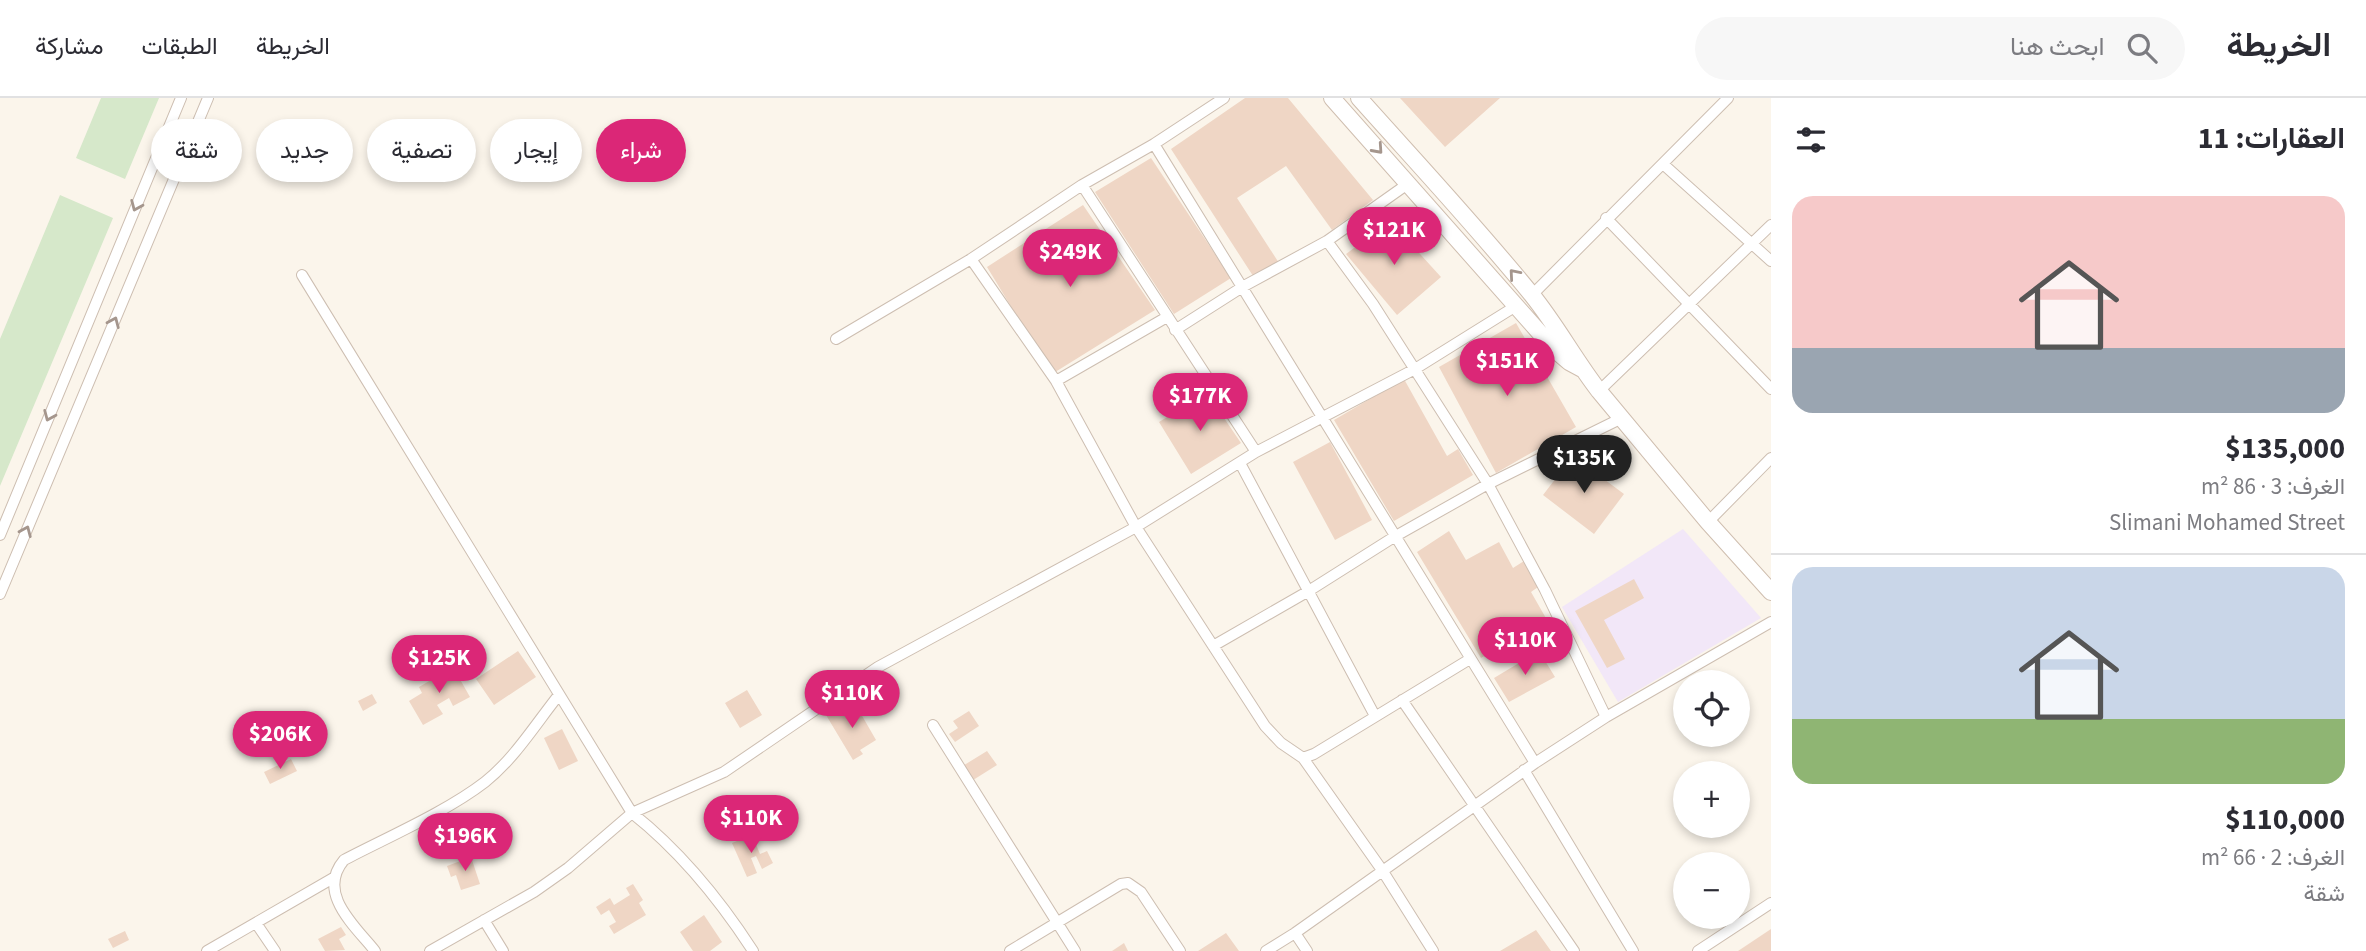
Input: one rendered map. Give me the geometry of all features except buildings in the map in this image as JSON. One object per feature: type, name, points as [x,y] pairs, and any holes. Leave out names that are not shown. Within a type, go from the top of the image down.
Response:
[{"type":"street","points":[[0,535],[181,98]]},
{"type":"street","points":[[0,594],[208,98]]},
{"type":"street","points":[[836,339],[971,259],[1082,185],[1154,144],[1224,98]]},
{"type":"street","points":[[1332,98],[1555,350],[1582,369]]},
{"type":"street","points":[[1359,98],[1532,295],[1566,340],[1582,369],[1599,391],[1708,523],[1771,592]]},
{"type":"street","points":[[1532,295],[1728,98]]},
{"type":"street","points":[[1154,144],[1244,286],[1394,537],[1535,763]]},
{"type":"street","points":[[1663,164],[1771,261]]},
{"type":"street","points":[[1175,330],[1244,286],[1326,241],[1409,183]]},
{"type":"street","points":[[1082,185],[1256,452]]},
{"type":"street","points":[[1606,218],[1771,389]]},
{"type":"street","points":[[1599,391],[1771,225]]},
{"type":"street","points":[[1326,241],[1373,304],[1488,484],[1539,579],[1606,717]]},
{"type":"street","points":[[971,259],[1056,381],[1136,527],[1265,726],[1281,743],[1303,758],[1382,870],[1433,951]]},
{"type":"street","points":[[302,275],[632,813],[649,826],[684,862],[719,903],[752,951]]},
{"type":"street","points":[[430,951],[534,892],[568,868],[632,813],[724,772],[878,667],[1136,527],[1256,452],[1415,369],[1516,306]]},
{"type":"street","points":[[1056,381],[1167,317]]},
{"type":"street","points":[[1213,646],[1488,484],[1622,418]]},
{"type":"street","points":[[1708,523],[1771,458]]},
{"type":"street","points":[[1240,463],[1375,716]]},
{"type":"street","points":[[1266,951],[1535,763],[1606,717],[1771,622]]},
{"type":"street","points":[[1303,758],[1470,659]]},
{"type":"street","points":[[375,951],[341,909],[333,889],[338,867],[344,860],[464,796],[486,780],[507,760],[558,696]]},
{"type":"street","points":[[1402,699],[1574,951]]},
{"type":"street","points":[[933,725],[1075,951]]},
{"type":"street","points":[[1524,771],[1633,951]]},
{"type":"street","points":[[208,951],[335,877]]},
{"type":"street","points":[[1010,951],[1121,884],[1128,883],[1140,892],[1180,951]]},
{"type":"street","points":[[1698,951],[1771,903]]},
{"type":"street","points":[[484,920],[503,951]]},
{"type":"street","points":[[256,923],[275,951]]},
{"type":"street","points":[[1295,933],[1307,951]]},
{"type":"shaded area","points":[[1683,529],[1761,618],[1618,702],[1562,607]]},
{"type":"green space","points":[[101,98],[159,98],[125,179],[76,158]]},
{"type":"green space","points":[[60,195],[113,218],[0,486],[0,339]]}]
